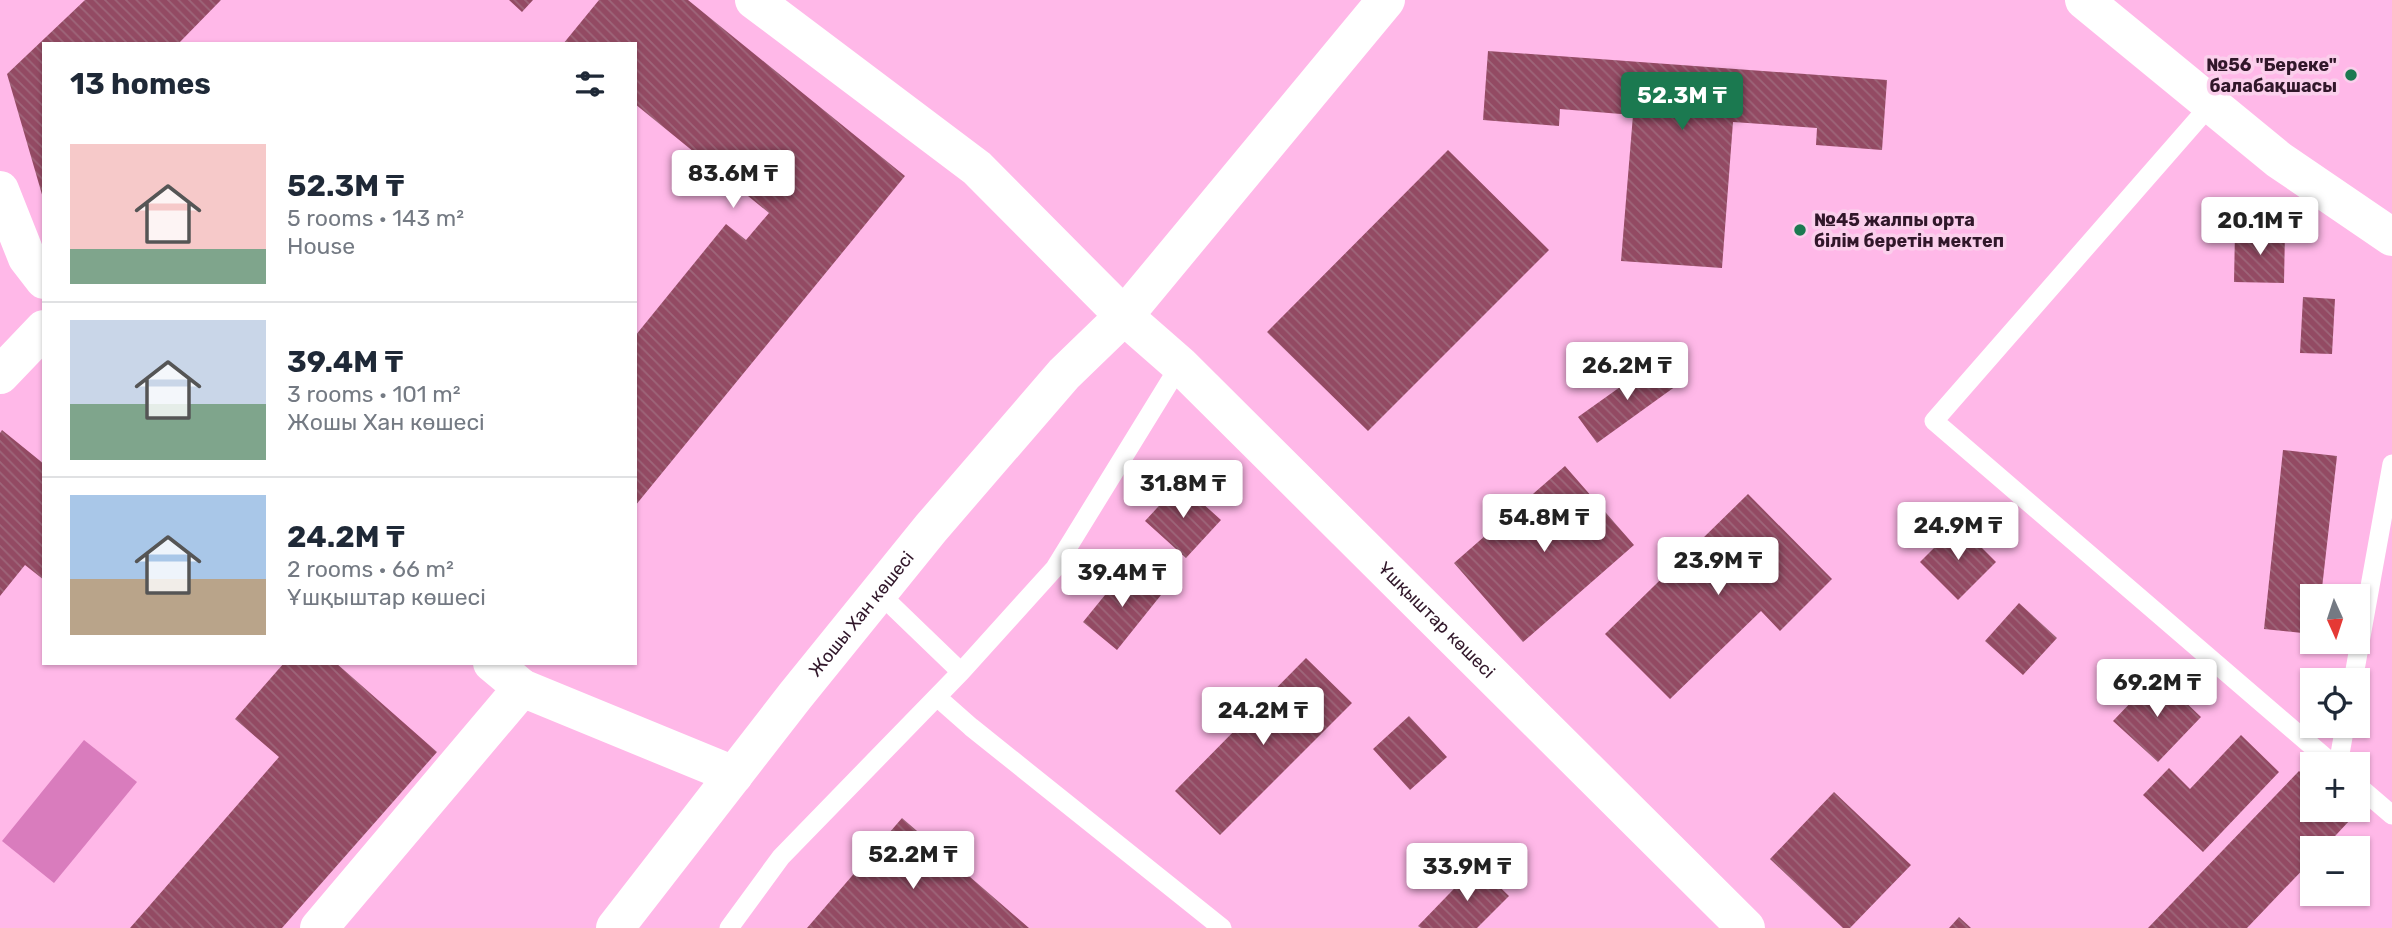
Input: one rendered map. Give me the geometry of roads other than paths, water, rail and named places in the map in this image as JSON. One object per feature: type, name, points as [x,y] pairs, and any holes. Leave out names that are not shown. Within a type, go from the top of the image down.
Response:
[{"type":"street","name":"Ұшқыштар көшесі","points":[[754,0],[977,168],[1124,316],[1180,365],[1746,928]]},
{"type":"street","name":"Жошы Хан көшесі","points":[[615,928],[931,528],[1065,374],[1124,316],[1386,0]]},
{"type":"street","points":[[2084,0],[2279,160],[2392,237]]},
{"type":"street","points":[[0,190],[8,227],[42,277]]},
{"type":"street","points":[[0,375],[42,331]]},
{"type":"street","points":[[494,665],[522,688],[734,775]]},
{"type":"street","points":[[319,928],[522,688]]},
{"type":"lane","points":[[2212,103],[1934,421],[2321,752]]},
{"type":"lane","points":[[729,928],[781,857],[961,672],[1055,568],[1180,365]]},
{"type":"lane","points":[[2355,668],[2392,464]]},
{"type":"lane","points":[[879,593],[961,672]]},
{"type":"lane","points":[[937,697],[1222,928]]},
{"type":"lane","points":[[2370,796],[2392,815]]},
{"type":"place","name":"№56 \"Береке\" балабақшасы","points":[[2351,75]]},
{"type":"place","name":"№45 жалпы орта білім беретін мектеп","points":[[1800,230]]}]
